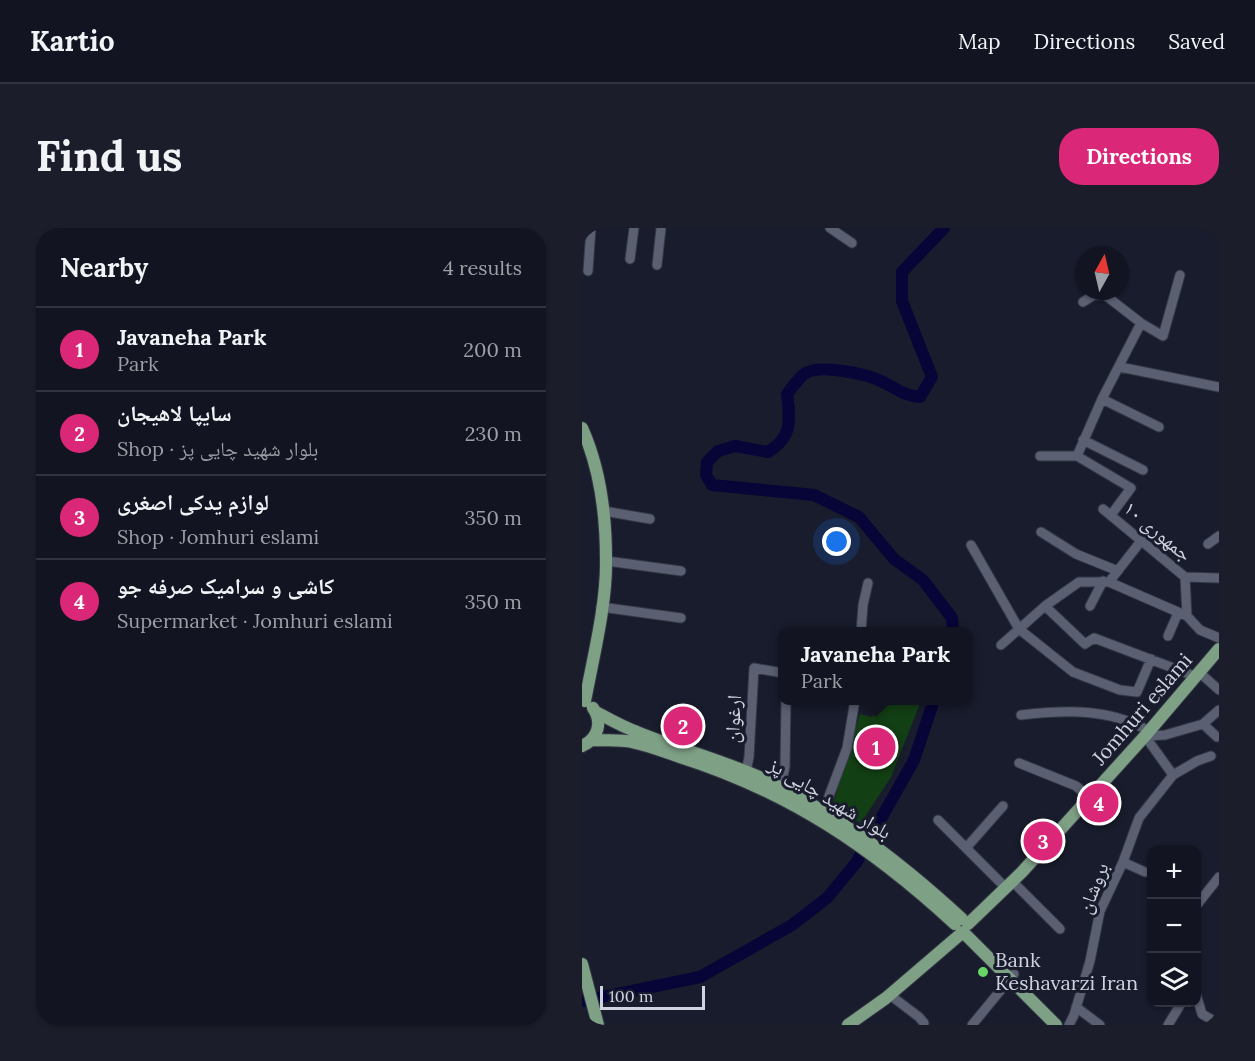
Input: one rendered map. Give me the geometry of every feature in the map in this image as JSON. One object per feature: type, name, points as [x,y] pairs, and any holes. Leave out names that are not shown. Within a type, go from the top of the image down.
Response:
[{"type":"main road","points":[[582,428],[588,441],[604,511],[607,561],[584,701]]},
{"type":"main road","name":"Jomhuri eslami","points":[[848,1025],[890,995],[927,963],[962,924],[1008,884],[1090,798],[1199,675],[1219,649]]},
{"type":"main road","name":"بلوار شهید چایی پز","points":[[584,701],[596,712],[636,732],[746,772],[780,788],[823,812],[851,835]]},
{"type":"main road","points":[[587,743],[598,727],[596,712]]},
{"type":"main road","name":"بلوار شهید چایی پز","points":[[587,743],[632,742],[706,765],[798,806],[851,835],[879,853],[914,886],[962,924],[1012,976]]},
{"type":"main road","points":[[582,964],[591,1025]]},
{"type":"main road","points":[[1012,976],[1056,1025]]},
{"type":"main road","points":[[1012,976],[1067,1025]]},
{"type":"main road","points":[[585,984],[598,1025]]},
{"type":"street","points":[[588,271],[591,228]]},
{"type":"street","points":[[630,259],[634,228]]},
{"type":"street","points":[[657,265],[661,228]]},
{"type":"street","points":[[830,228],[852,243]]},
{"type":"street","points":[[1083,302],[1094,295],[1106,295],[1141,323],[1163,336],[1180,274]]},
{"type":"street","points":[[1040,456],[1077,456],[1102,399],[1141,323]]},
{"type":"street","points":[[1120,367],[1219,387]]},
{"type":"street","points":[[1102,399],[1159,427]]},
{"type":"street","points":[[1083,440],[1143,470]]},
{"type":"street","name":"جمهوری ۱۰","points":[[1077,456],[1131,488],[1107,512],[1173,564],[1185,577],[1183,614]]},
{"type":"street","points":[[604,511],[650,519]]},
{"type":"street","points":[[1041,532],[1076,554],[1118,571]]},
{"type":"street","points":[[1208,544],[1219,536]]},
{"type":"street","points":[[1090,606],[1106,582],[1118,571],[1141,541]]},
{"type":"street","points":[[971,545],[1019,629],[1072,672],[1120,690],[1137,692],[1151,659]]},
{"type":"street","points":[[607,561],[681,571]]},
{"type":"street","points":[[1185,577],[1218,578]]},
{"type":"street","points":[[1001,645],[1045,606],[1079,582],[1106,582],[1183,614],[1200,630],[1219,638]]},
{"type":"street","points":[[861,627],[868,583]]},
{"type":"street","points":[[1045,606],[1085,644],[1095,638],[1199,675],[1219,690]]},
{"type":"street","points":[[601,607],[681,618]]},
{"type":"street","points":[[1168,636],[1183,614]]},
{"type":"street","name":"ارغوان","points":[[746,772],[749,757],[754,668],[778,672]]},
{"type":"street","points":[[780,788],[785,767],[786,705]]},
{"type":"street","points":[[823,812],[847,748],[854,705]]},
{"type":"street","points":[[1021,715],[1067,710],[1103,714],[1133,722],[1147,734],[1173,775],[1211,756]]},
{"type":"street","points":[[1147,734],[1164,735],[1203,724],[1219,710]]},
{"type":"street","points":[[1203,724],[1217,737]]},
{"type":"street","points":[[1018,763],[1076,786],[1090,798]]},
{"type":"street","name":"بروشان","points":[[1067,1025],[1076,1007],[1090,961],[1100,911],[1123,862],[1139,818],[1173,775]]},
{"type":"street","points":[[966,848],[1003,806]]},
{"type":"street","points":[[938,820],[966,848],[1060,929]]},
{"type":"street","points":[[1123,862],[1145,872]]},
{"type":"street","points":[[1201,901],[1219,877]]},
{"type":"street","points":[[972,1025],[1012,976]]},
{"type":"street","points":[[890,995],[923,1024]]},
{"type":"street","points":[[1076,1007],[1100,1025]]},
{"type":"street","points":[[1168,1025],[1179,1007]]},
{"type":"street","points":[[1200,1007],[1202,1014],[1219,1025]]},
{"type":"green space","points":[[877,705],[919,705],[891,777],[861,823],[832,808],[860,714],[872,717]]},
{"type":"waterway","points":[[944,228],[902,272],[902,301],[932,377],[920,397],[904,393],[881,381],[865,376],[844,371],[813,370],[801,377],[787,394],[788,427],[786,434],[776,446],[768,452],[735,446],[718,451],[707,462],[706,475],[712,485],[814,495],[859,517],[894,559],[923,580],[952,618],[953,627]]},
{"type":"waterway","points":[[582,1001],[700,977],[792,925],[827,898],[856,863],[914,760],[932,705]]},
{"type":"place","name":"سایپا لاهیجان","points":[[683,726]]},
{"type":"place","name":"Javaneha Park","points":[[876,747]]},
{"type":"place","name":"کاشی و سرامیک صرفه جو","points":[[1099,803]]},
{"type":"place","name":"لوازم یدکی اصغری","points":[[1043,841]]},
{"type":"place","name":"Bank Keshavarzi Iran","points":[[983,972]]}]
